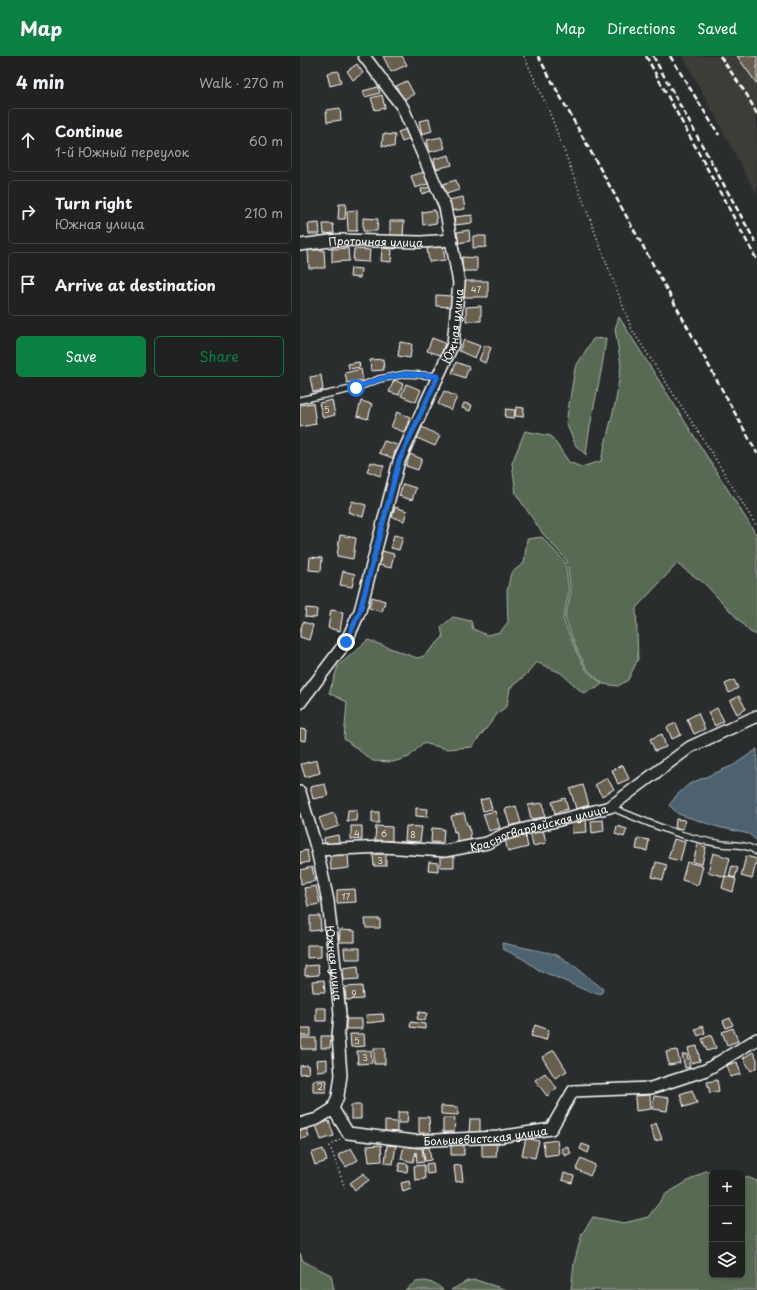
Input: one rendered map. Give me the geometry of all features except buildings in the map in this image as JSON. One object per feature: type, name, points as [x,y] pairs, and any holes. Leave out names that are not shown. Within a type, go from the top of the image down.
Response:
[{"type":"street","name":"Южная улица","points":[[300,703],[346,642],[360,611],[399,461],[454,344],[459,283],[445,207],[403,108],[364,56]]},
{"type":"street","name":"Проточная улица","points":[[300,245],[338,240],[421,242],[452,240]]},
{"type":"street","name":"Красногвардейская улица","points":[[317,850],[383,847],[445,851],[487,843],[505,834],[610,807],[690,747],[757,716]]},
{"type":"street","name":"Южная улица","points":[[300,792],[317,850],[328,900],[340,1014],[338,1036],[341,1075],[338,1096],[333,1109]]},
{"type":"street","name":"Большевистская улица","points":[[348,1133],[414,1141],[498,1137],[551,1129],[573,1091],[651,1088],[706,1070],[757,1039]]},
{"type":"street","points":[[300,1124],[317,1119],[333,1109],[348,1133]]},
{"type":"lane","points":[[300,400],[356,388],[380,379],[406,374],[438,376]]},
{"type":"lane","points":[[610,807],[671,832],[720,843],[751,847],[757,852]]},
{"type":"path","points":[[524,56],[549,110],[632,330],[710,450],[757,527]]},
{"type":"path","points":[[346,1191],[330,1146],[348,1133]]},
{"type":"shaded area","points":[[683,56],[757,56],[757,195]]},
{"type":"green space","points":[[619,317],[757,536],[757,635],[750,632],[704,583],[677,564],[636,608],[638,659],[628,680],[618,686],[603,684],[588,670],[577,650],[565,618],[571,591],[567,561],[543,534],[516,494],[512,463],[525,431],[551,436],[569,462],[581,467],[601,461],[616,400],[621,365],[615,329]]},
{"type":"green space","points":[[606,338],[586,455],[576,446],[566,423],[575,368],[593,339]]},
{"type":"green space","points":[[542,537],[565,562],[569,591],[563,619],[576,651],[587,671],[602,684],[597,688],[583,693],[561,673],[536,662],[527,674],[510,688],[507,706],[498,713],[472,747],[447,749],[423,743],[409,757],[393,762],[373,761],[344,739],[347,702],[329,693],[338,666],[368,640],[417,658],[424,656],[443,637],[441,627],[453,617],[471,621],[473,629],[487,635],[500,632],[508,622],[507,591],[511,573],[524,563],[527,539]]},
{"type":"green space","points":[[705,1171],[709,1171],[709,1278],[745,1278],[745,1176],[757,1181],[757,1290],[571,1290],[574,1263],[582,1234],[593,1217],[624,1223],[648,1217],[666,1194]]},
{"type":"green space","points":[[300,1253],[303,1261],[331,1275],[334,1290],[300,1290]]},
{"type":"green space","points":[[476,1280],[507,1290],[451,1290],[467,1281]]},
{"type":"green space","points":[[425,1281],[436,1284],[443,1290],[405,1290],[416,1282]]},
{"type":"water","points":[[757,749],[757,841],[749,834],[718,827],[678,814],[669,805],[689,784],[734,765]]},
{"type":"water","points":[[502,943],[555,954],[572,964],[603,989],[601,995],[585,990],[539,970],[523,959],[503,949]]},
{"type":"railway","points":[[538,56],[757,453]]},
{"type":"railway","points":[[646,56],[757,260]]},
{"type":"railway","points":[[653,56],[757,245]]},
{"type":"railway","points":[[670,56],[719,135]]},
{"type":"railway","points":[[720,56],[747,95],[757,114]]},
{"type":"route","points":[[346,642],[360,611],[399,461],[438,376],[406,374],[380,379],[356,388]]}]
